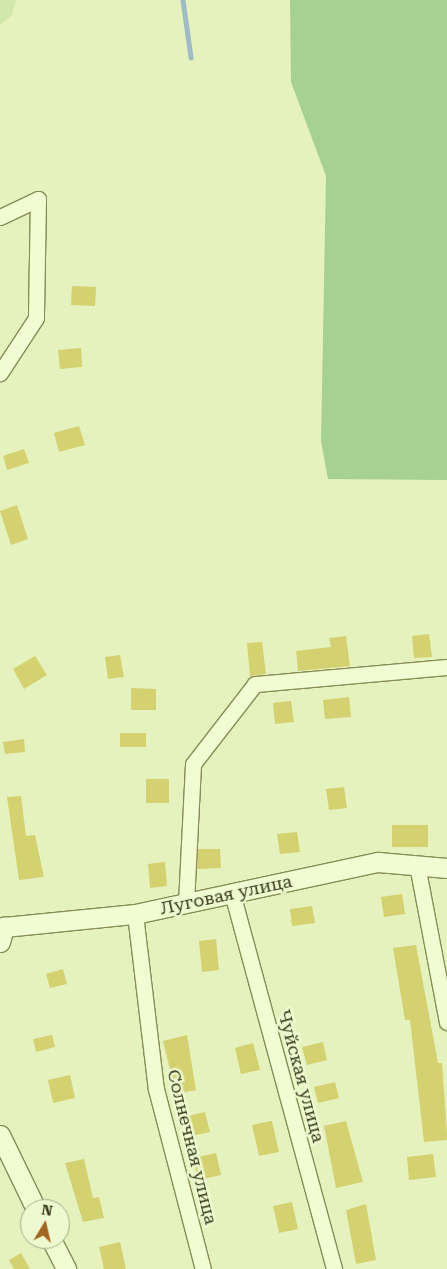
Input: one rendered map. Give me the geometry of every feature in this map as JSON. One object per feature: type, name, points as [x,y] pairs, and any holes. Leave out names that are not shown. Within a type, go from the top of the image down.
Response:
[{"type":"street","points":[[0,217],[38,199],[36,318],[0,372]]},
{"type":"street","points":[[186,903],[193,764],[255,684],[447,667]]},
{"type":"street","name":"Луговая улица","points":[[2,935],[135,914],[378,862],[447,868]]},
{"type":"street","points":[[417,865],[447,1022]]},
{"type":"street","name":"Чуйская улица","points":[[232,893],[334,1269]]},
{"type":"street","name":"Солнечная улица","points":[[135,914],[156,1089],[203,1269]]},
{"type":"street","points":[[0,1135],[31,1199]]},
{"type":"street","points":[[56,1249],[66,1269]]},
{"type":"green space","points":[[0,0],[16,0],[12,15],[0,25]]},
{"type":"green space","points":[[290,0],[447,0],[447,480],[328,479],[321,441],[326,176],[291,82]]},
{"type":"building","points":[[72,286],[96,287],[95,306],[71,305]]},
{"type":"building","points":[[81,348],[82,367],[60,369],[58,350]]},
{"type":"building","points":[[79,426],[85,445],[59,452],[54,433]]},
{"type":"building","points":[[24,449],[29,463],[7,470],[3,456]]},
{"type":"building","points":[[17,505],[28,539],[11,545],[0,511]]},
{"type":"building","points":[[429,634],[432,657],[414,658],[412,636]]},
{"type":"building","points":[[346,636],[350,666],[298,671],[296,651],[331,647],[329,638]]},
{"type":"building","points":[[262,642],[266,674],[250,676],[247,643]]},
{"type":"building","points":[[120,655],[124,677],[108,679],[105,657]]},
{"type":"building","points":[[35,656],[47,675],[24,689],[13,669]]},
{"type":"building","points":[[131,688],[156,689],[156,710],[131,710]]},
{"type":"building","points":[[349,697],[351,717],[325,719],[323,700]]},
{"type":"building","points":[[291,701],[294,722],[275,724],[273,703]]},
{"type":"building","points":[[120,733],[146,733],[146,747],[120,747]]},
{"type":"building","points":[[24,739],[25,752],[5,754],[3,742]]},
{"type":"building","points":[[146,779],[169,779],[169,803],[146,803]]},
{"type":"building","points":[[344,787],[347,808],[329,810],[326,789]]},
{"type":"building","points":[[21,796],[26,836],[35,835],[44,877],[19,880],[7,797]]},
{"type":"building","points":[[392,825],[428,825],[428,847],[392,847]]},
{"type":"building","points":[[297,832],[300,852],[280,854],[277,834]]},
{"type":"building","points":[[198,849],[220,849],[221,868],[197,869]]},
{"type":"building","points":[[165,862],[167,886],[150,888],[148,864]]},
{"type":"building","points":[[402,894],[405,914],[384,917],[381,897]]},
{"type":"building","points":[[312,906],[315,923],[292,926],[290,909]]},
{"type":"building","points":[[216,939],[219,970],[202,972],[199,941]]},
{"type":"building","points":[[416,945],[438,1063],[442,1063],[447,1140],[424,1142],[410,1020],[405,1020],[393,948]]},
{"type":"building","points":[[63,969],[67,984],[50,988],[46,974]]},
{"type":"building","points":[[52,1035],[55,1047],[36,1052],[33,1039]]},
{"type":"building","points":[[187,1035],[196,1090],[176,1094],[163,1041]]},
{"type":"building","points":[[323,1042],[327,1060],[307,1065],[302,1047]]},
{"type":"building","points":[[253,1043],[260,1070],[241,1074],[235,1048]]},
{"type":"building","points":[[70,1075],[75,1098],[53,1103],[48,1080]]},
{"type":"building","points":[[335,1082],[339,1098],[318,1103],[314,1087]]},
{"type":"building","points":[[205,1112],[210,1132],[187,1137],[183,1117]]},
{"type":"building","points":[[272,1121],[279,1152],[259,1156],[252,1125]]},
{"type":"building","points":[[346,1121],[363,1182],[336,1188],[324,1126]]},
{"type":"building","points":[[216,1153],[221,1175],[198,1180],[193,1158]]},
{"type":"building","points":[[433,1154],[436,1177],[409,1180],[407,1157]]},
{"type":"building","points":[[84,1159],[93,1198],[99,1197],[104,1218],[83,1222],[65,1163]]},
{"type":"building","points":[[292,1202],[298,1229],[279,1233],[273,1206]]},
{"type":"building","points":[[366,1204],[376,1260],[356,1264],[346,1210]]},
{"type":"building","points":[[120,1242],[126,1269],[104,1269],[99,1247]]},
{"type":"building","points":[[21,1253],[30,1269],[14,1269],[9,1260]]},
{"type":"waterway","points":[[183,0],[191,57]]}]
